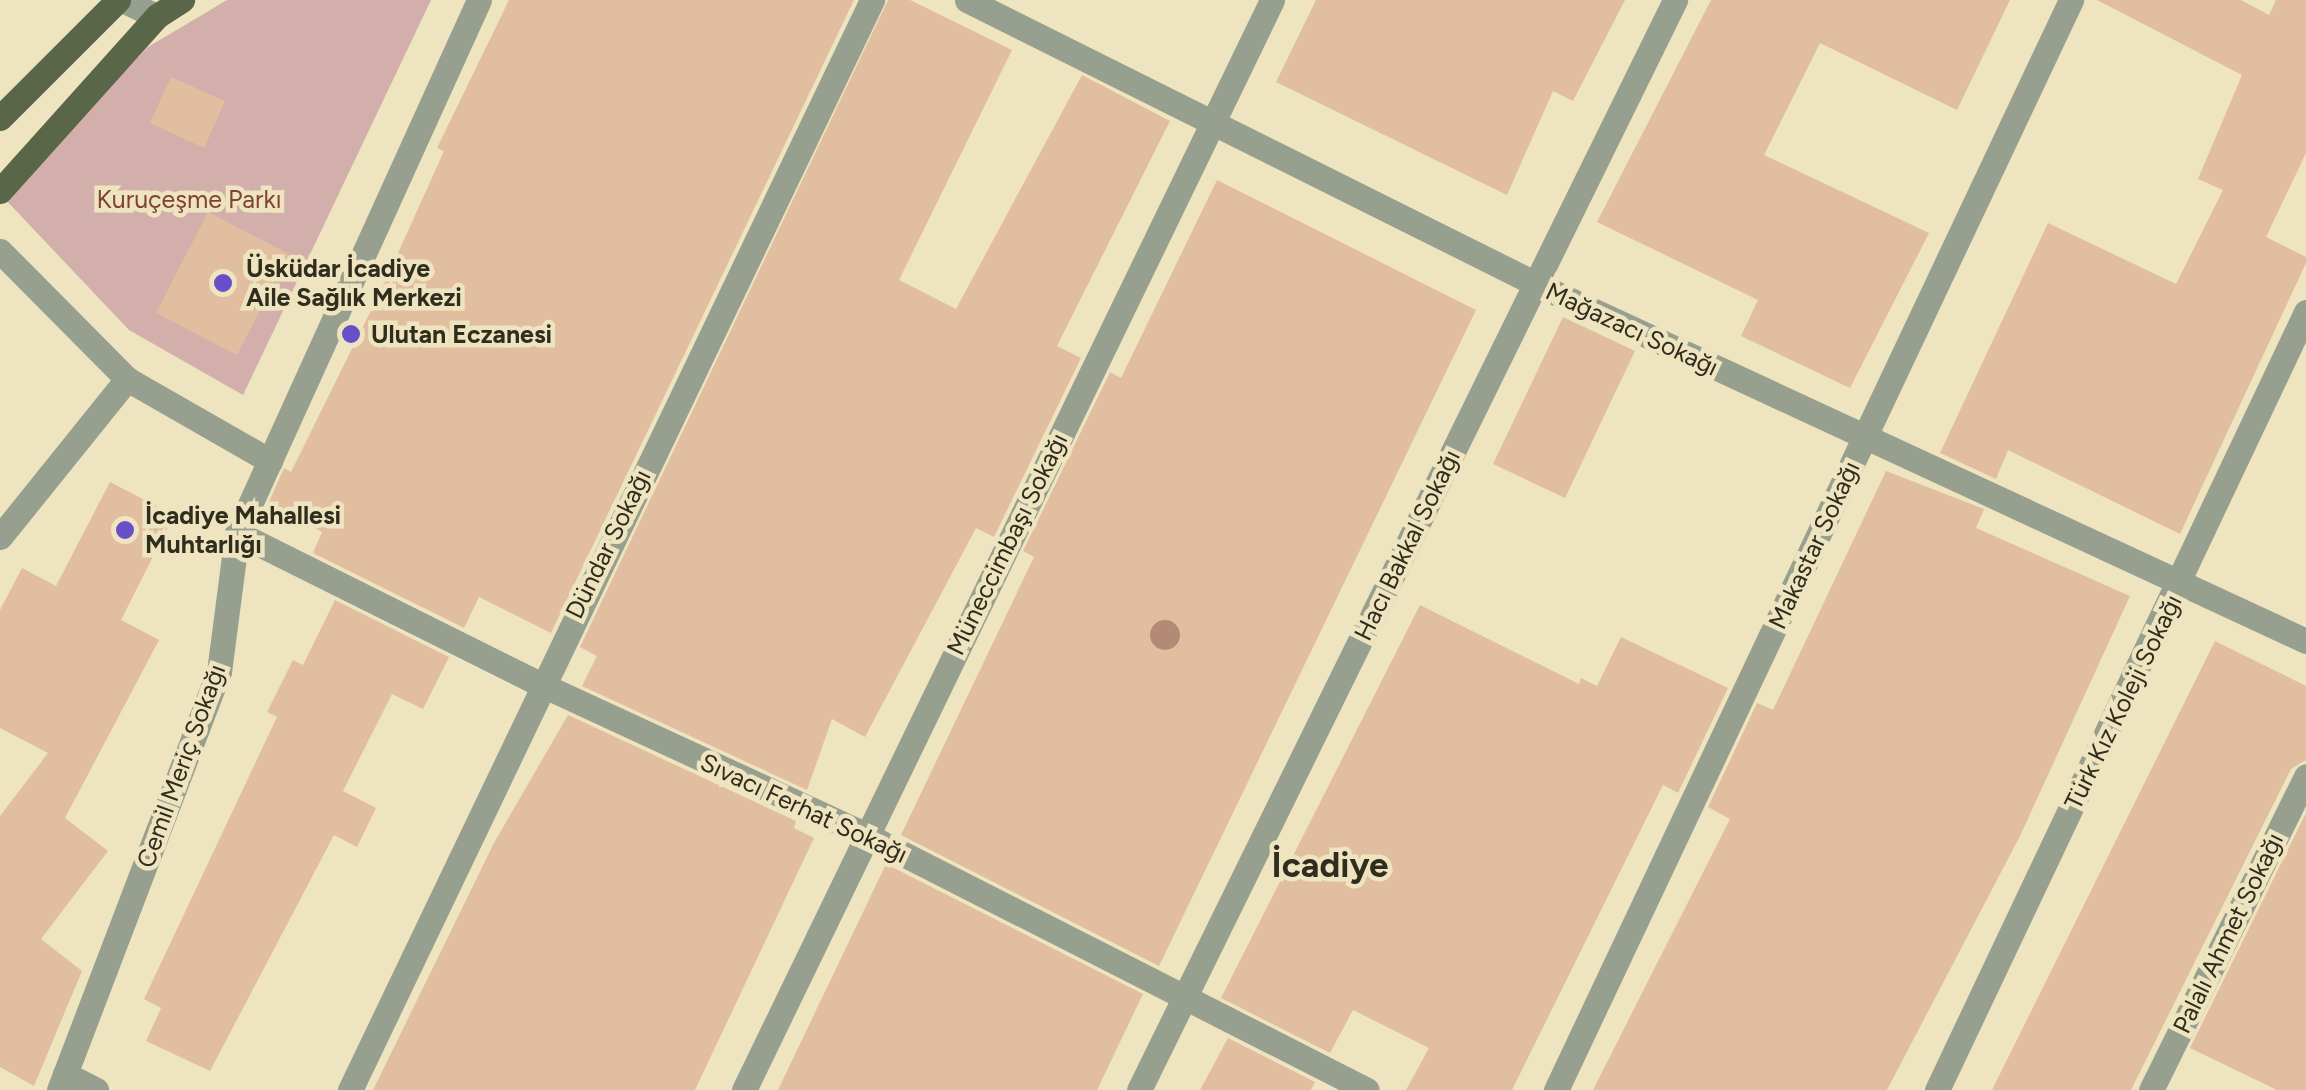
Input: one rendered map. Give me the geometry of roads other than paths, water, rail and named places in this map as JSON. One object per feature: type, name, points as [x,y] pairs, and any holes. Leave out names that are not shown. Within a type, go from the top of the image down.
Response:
[{"type":"main road","points":[[0,118],[120,0]]},
{"type":"main road","points":[[0,191],[157,16],[182,0]]},
{"type":"street","points":[[120,0],[157,16]]},
{"type":"street","name":"Cemil Meriç Sokağı","points":[[62,1082],[219,672],[238,533],[479,0]]},
{"type":"street","name":"Dündar Sokağı","points":[[350,1090],[540,684],[872,0]]},
{"type":"street","name":"Mağazacı Sokağı","points":[[967,0],[1215,120],[1536,284],[2306,642]]},
{"type":"street","name":"Müneccimbaşı Sokağı","points":[[744,1090],[864,834],[1272,0]]},
{"type":"street","name":"Hacı Bakkal Sokağı","points":[[1140,1090],[1675,0]]},
{"type":"street","name":"Makastar Sokağı","points":[[1556,1090],[2071,0]]},
{"type":"street","points":[[0,251],[128,379],[270,460]]},
{"type":"street","name":"Türk Kız Koleji Sokağı","points":[[1937,1090],[2306,312]]},
{"type":"street","points":[[0,537],[128,379]]},
{"type":"street","name":"Sıvacı Ferhat Sokağı","points":[[238,533],[540,684],[864,834],[1367,1090]]},
{"type":"street","name":"Palalı Ahmet Sokağı","points":[[2150,1090],[2306,776]]},
{"type":"street","points":[[62,1082],[96,1090]]},
{"type":"place","name":"Üsküdar İcadiye Aile Sağlık Merkezi","points":[[223,283]]},
{"type":"place","name":"Ulutan Eczanesi","points":[[351,334]]},
{"type":"place","name":"İcadiye Mahallesi Muhtarlığı","points":[[125,530]]},
{"type":"district","name":"İcadiye","points":[[1330,865]]},
{"type":"park label","name":"Kuruçeşme Parkı","points":[[189,199]]}]
